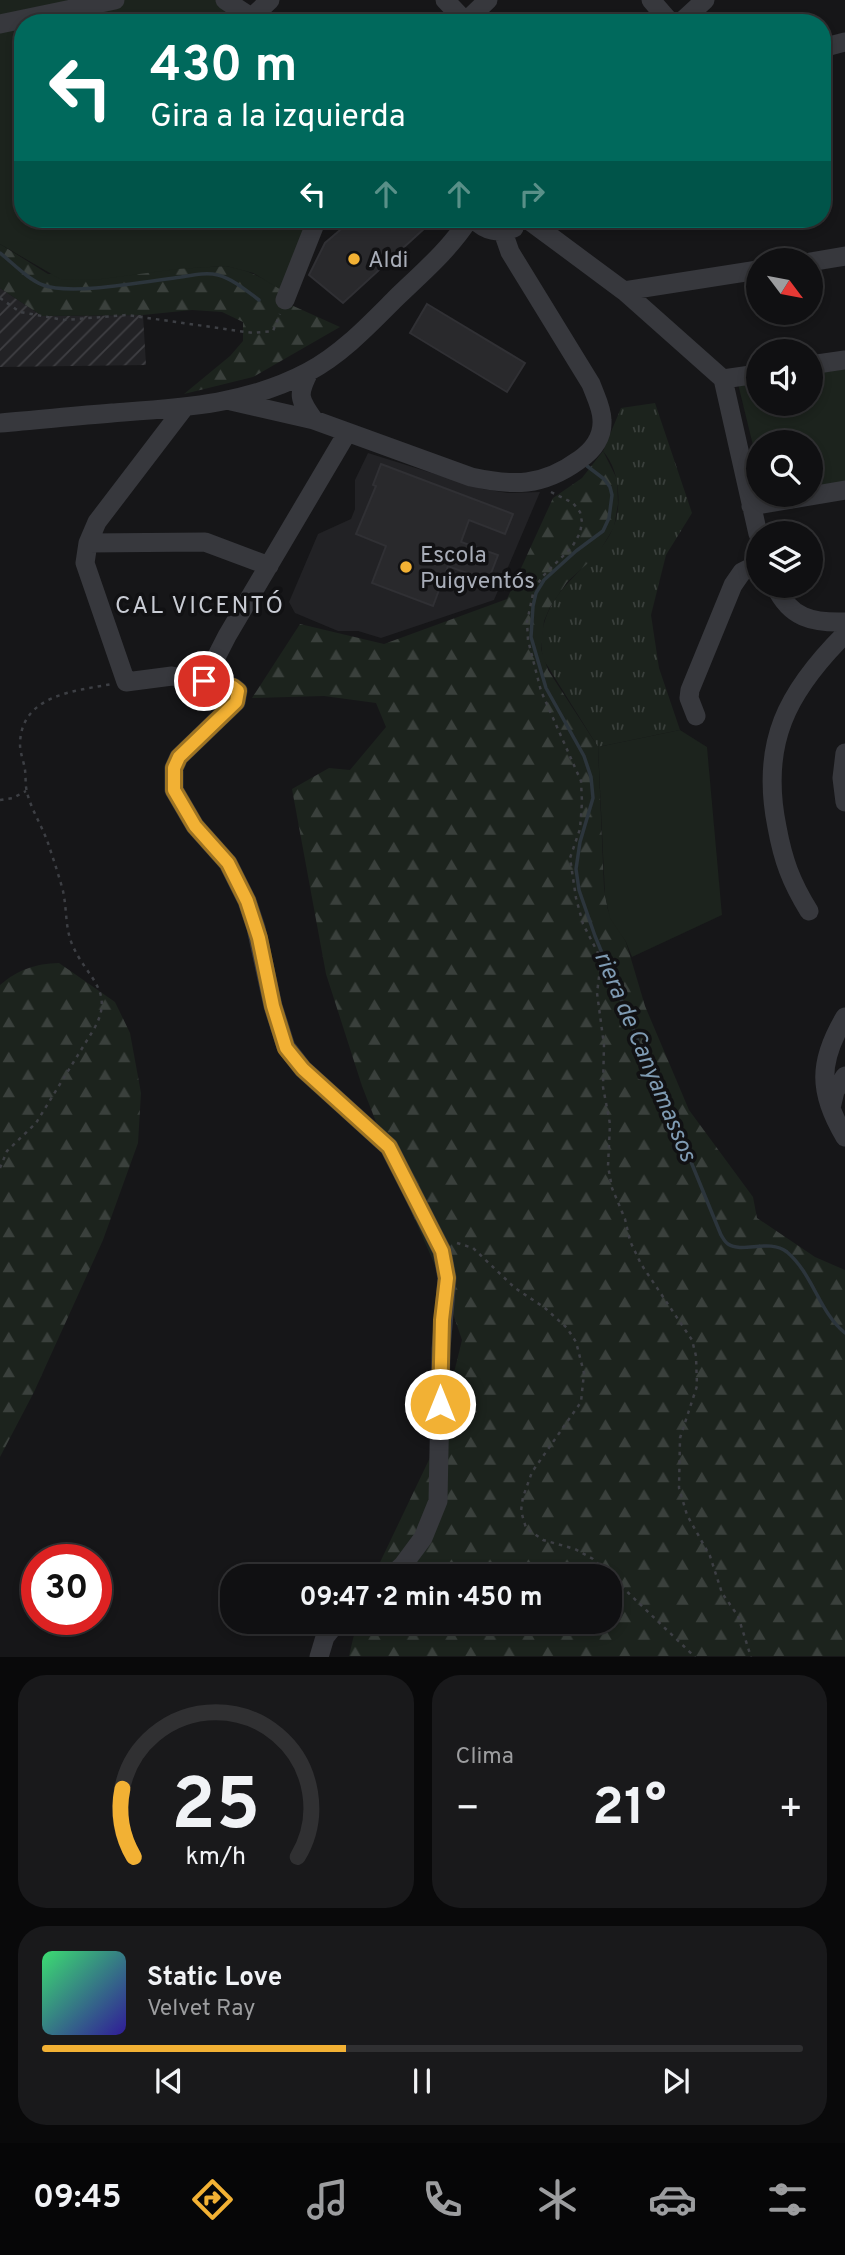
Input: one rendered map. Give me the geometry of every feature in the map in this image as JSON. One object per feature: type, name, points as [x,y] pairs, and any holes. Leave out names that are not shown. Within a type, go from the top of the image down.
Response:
[{"type":"street","points":[[48,14],[115,0]]},
{"type":"street","points":[[225,0],[247,14]]},
{"type":"street","points":[[445,0],[458,14]]},
{"type":"street","points":[[473,14],[488,0]]},
{"type":"street","points":[[651,0],[663,14]]},
{"type":"street","points":[[690,14],[705,0]]},
{"type":"street","points":[[285,300],[313,228]]},
{"type":"street","points":[[0,423],[184,408],[257,395],[309,372],[352,341],[455,241],[476,228]]},
{"type":"street","points":[[231,401],[314,420],[471,477],[510,483],[538,482],[567,469],[589,453],[601,432],[602,419],[591,384],[510,252],[487,228]]},
{"type":"street","points":[[538,228],[624,291],[723,379],[746,483]]},
{"type":"street","points":[[823,260],[845,256]]},
{"type":"street","points":[[624,291],[746,272]]},
{"type":"street","points":[[823,363],[845,360]]},
{"type":"street","points":[[309,372],[301,387],[300,398],[314,420]]},
{"type":"street","points":[[723,379],[746,376]]},
{"type":"street","points":[[184,408],[97,522],[88,543],[85,563],[126,682],[172,676],[233,687],[238,691],[236,702],[179,757],[174,768],[174,790],[195,826],[228,863],[247,901],[259,938],[273,1006],[286,1048],[303,1069],[389,1147],[442,1251],[447,1278],[441,1349],[438,1501],[423,1538],[403,1564]]},
{"type":"street","points":[[204,681],[227,636],[347,433]]},
{"type":"street","points":[[823,494],[845,490]]},
{"type":"street","points":[[88,543],[205,542],[269,566]]},
{"type":"street","points":[[696,716],[689,698],[690,690],[733,585],[746,570]]},
{"type":"street","points":[[780,598],[796,614],[823,623],[845,622]]},
{"type":"street","points":[[809,911],[786,868],[772,804],[772,756],[788,708],[821,658],[845,635]]},
{"type":"street","points":[[845,753],[842,778],[845,802]]},
{"type":"street","points":[[845,1017],[839,1044],[823,1073],[825,1092],[845,1137]]},
{"type":"street","points":[[831,1109],[835,1091],[845,1076]]},
{"type":"street","points":[[319,1657],[328,1634]]},
{"type":"path","points":[[0,298],[20,312],[64,320],[127,315],[253,333],[273,331],[285,300]]},
{"type":"path","points":[[538,482],[573,503],[580,512],[582,522],[580,533],[572,547],[534,589],[527,622],[528,640],[541,691],[581,781],[580,829],[570,858],[583,924],[598,953],[600,969],[597,993],[604,1045],[603,1087],[610,1124],[608,1166],[612,1188],[641,1264],[692,1340],[696,1356],[697,1386],[680,1438],[679,1488],[687,1515],[710,1556],[722,1593],[738,1616],[751,1657]]},
{"type":"path","points":[[0,1168],[7,1151],[36,1123],[94,1029],[102,1015],[103,998],[73,945],[66,925],[63,893],[52,855],[26,791],[20,747],[22,732],[27,716],[39,704],[54,696],[126,682]]},
{"type":"path","points":[[0,800],[13,798],[26,791]]},
{"type":"path","points":[[442,1251],[456,1243],[473,1248],[515,1288],[545,1308],[567,1328],[576,1342],[584,1373],[581,1402],[532,1472],[521,1511],[526,1528],[543,1540],[575,1549],[593,1559],[695,1657]]},
{"type":"shaded area","points":[[0,288],[42,316],[143,315],[146,365],[0,367]]},
{"type":"shaded area","name":"Escola Puigventós","points":[[368,453],[483,489],[508,493],[540,492],[494,600],[381,638],[358,631],[338,631],[295,613],[289,602],[318,534],[351,519],[355,509],[355,480]]},
{"type":"green space","points":[[0,0],[217,0],[229,14],[14,14],[14,228],[308,228],[283,291],[253,273],[226,266],[177,269],[94,280],[60,279],[0,244]]},
{"type":"green space","points":[[0,244],[48,274],[226,266],[256,275],[283,291],[280,300],[340,327],[253,377],[184,394],[230,356],[243,341],[243,322],[222,312],[192,310],[143,315],[42,316],[0,288]]},
{"type":"green space","points":[[845,369],[845,482],[823,485],[823,430],[749,430],[738,384],[746,383],[746,416],[823,416],[823,372]]},
{"type":"green space","points":[[655,403],[692,513],[666,555],[651,615],[659,668],[680,730],[598,747],[545,662],[542,636],[548,614],[558,595],[599,551],[610,534],[617,515],[617,480],[603,451],[621,408]]},
{"type":"green space","points":[[603,451],[617,479],[618,504],[614,527],[598,554],[567,582],[550,607],[544,621],[541,649],[548,670],[598,747],[604,888],[608,910],[626,942],[645,1006],[689,1110],[753,1197],[757,1218],[815,1257],[845,1270],[845,1656],[349,1656],[354,1634],[622,1634],[622,1564],[379,1564],[437,1443],[462,1340],[442,1281],[408,1204],[362,1086],[326,974],[292,789],[329,768],[350,770],[386,727],[376,703],[324,696],[252,698],[300,624],[384,644],[507,599],[553,498],[582,478]]},
{"type":"green space","points":[[680,730],[707,747],[722,915],[632,957],[626,942],[610,918],[605,896],[598,747]]},
{"type":"green space","points":[[59,963],[115,1002],[130,1033],[141,1093],[138,1143],[103,1240],[34,1392],[0,1457],[0,985],[28,968]]},
{"type":"building","name":"Aldi","points":[[342,228],[425,228],[343,303],[309,275],[325,243]]},
{"type":"building","points":[[427,304],[525,363],[507,392],[410,333]]},
{"type":"building","points":[[381,464],[513,514],[505,534],[469,520],[461,542],[498,555],[488,581],[448,566],[433,606],[372,583],[386,546],[356,534],[376,486],[373,485]]},
{"type":"waterway","name":"riera de Canyamassos","points":[[0,253],[31,279],[56,288],[110,287],[209,274],[229,279],[259,300]]},
{"type":"waterway","name":"riera de Canyamassos","points":[[587,466],[610,487],[612,495],[609,518],[603,531],[544,580],[536,593],[533,606],[531,637],[546,688],[584,756],[591,777],[593,798],[580,842],[576,869],[579,890],[637,1038],[643,1062],[664,1096],[721,1235],[734,1247],[772,1246],[787,1252],[803,1271],[829,1315],[845,1333]]},
{"type":"place","name":"Aldi","points":[[354,259]]},
{"type":"place","name":"Escola Puigventós","points":[[406,567]]},
{"type":"district","name":"CAL VICENTÓ","points":[[200,605]]},
{"type":"route","points":[[204,681],[233,687],[239,693],[236,702],[184,749],[174,768],[174,790],[195,826],[228,863],[247,901],[259,938],[273,1006],[286,1048],[303,1069],[389,1147],[442,1251],[447,1278],[442,1320],[440,1404]]}]
